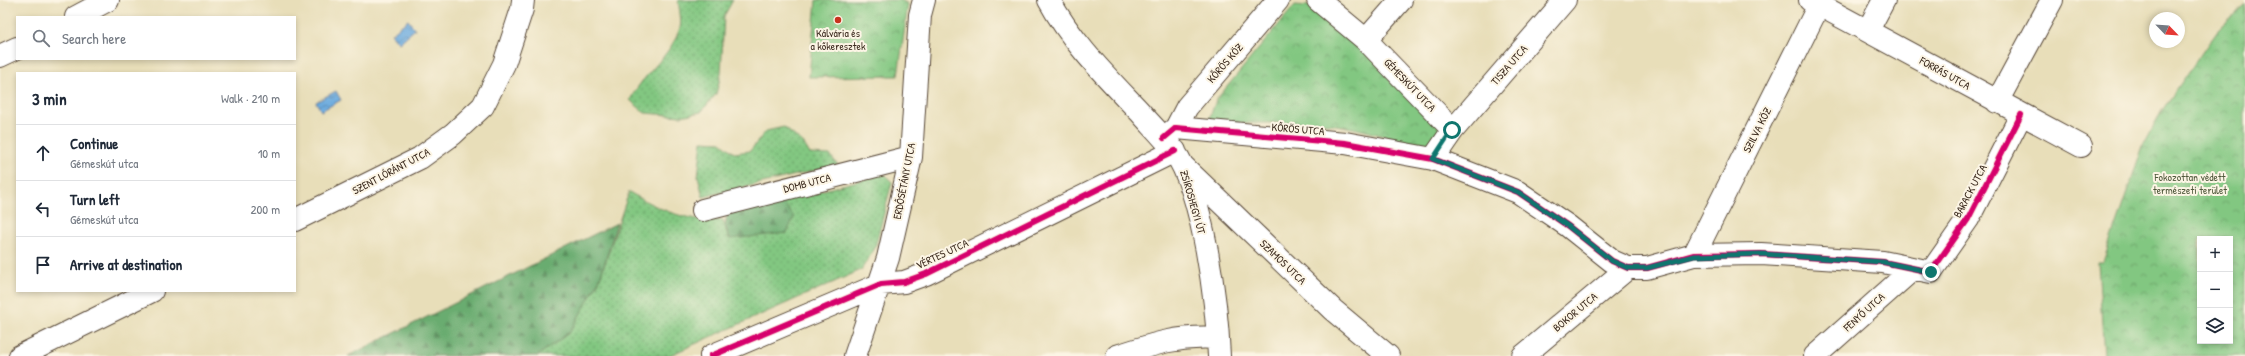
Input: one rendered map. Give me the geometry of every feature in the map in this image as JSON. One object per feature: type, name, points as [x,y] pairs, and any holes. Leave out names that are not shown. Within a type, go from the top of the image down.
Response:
[{"type":"street","points":[[78,16],[108,0]]},
{"type":"street","name":"SZENT LÓRÁNT UTCA","points":[[296,220],[420,158],[453,134],[483,106],[504,64],[522,9],[523,0]]},
{"type":"street","name":"ERDŐSÉTÁNY UTCA","points":[[855,356],[881,284],[911,158],[920,15],[924,0]]},
{"type":"street","name":"ZSÍROSHEGYI ÚT","points":[[1049,0],[1062,23],[1089,57],[1174,145],[1198,212],[1205,243],[1219,347]]},
{"type":"street","name":"KŐRÖS KÖZ","points":[[1174,145],[1179,118],[1186,107],[1278,0]]},
{"type":"street","name":"GÉMESKÚT UTCA","points":[[1318,0],[1366,40],[1452,130]]},
{"type":"street","points":[[1366,40],[1401,0]]},
{"type":"street","name":"TISZA UTCA","points":[[1452,130],[1565,0]]},
{"type":"street","points":[[1868,30],[1884,0]]},
{"type":"street","points":[[1997,102],[2052,0]]},
{"type":"street","name":"FORRÁS UTCA","points":[[1815,3],[1868,30],[1997,102],[2081,146]]},
{"type":"street","name":"SZILVA KÖZ","points":[[1694,256],[1815,3]]},
{"type":"street","points":[[0,56],[16,48]]},
{"type":"street","name":"BARACK UTCA","points":[[1922,270],[1968,219],[2021,115]]},
{"type":"street","points":[[1452,130],[1433,159],[1518,192],[1568,226],[1612,261],[1628,268],[1647,268],[1694,256],[1761,254],[1883,262],[1922,270]]},
{"type":"street","name":"KŐRÖS UTCA","points":[[1174,145],[1346,143],[1433,159]]},
{"type":"street","name":"VÉRTES UTCA","points":[[711,356],[881,284],[904,282],[926,274],[1174,145]]},
{"type":"street","name":"SZAMOS UTCA","points":[[1174,145],[1333,310],[1388,356]]},
{"type":"street","name":"DOMB UTCA","points":[[703,210],[911,158]]},
{"type":"street","name":"BOKOR UTCA","points":[[1523,356],[1628,268]]},
{"type":"street","name":"FENYŐ UTCA","points":[[1815,356],[1922,270]]},
{"type":"street","points":[[20,356],[150,292]]},
{"type":"street","points":[[1117,356],[1145,346],[1187,337],[1219,347]]},
{"type":"green space","points":[[678,0],[733,0],[724,16],[721,74],[716,94],[701,112],[681,116],[645,113],[630,100],[635,91],[670,48],[676,38],[681,25]]},
{"type":"green space","points":[[816,0],[901,0],[908,4],[898,76],[809,77]]},
{"type":"green space","name":"Fokozottan védett természeti terület","points":[[2245,4],[2245,356],[2104,356],[2098,262],[2103,262],[2144,143],[2161,112],[2217,31]]},
{"type":"green space","points":[[1295,5],[1310,6],[1343,30],[1440,127],[1434,142],[1422,147],[1358,129],[1332,124],[1237,123],[1209,120],[1216,100]]},
{"type":"green space","points":[[784,127],[804,144],[810,154],[830,155],[838,165],[703,197],[698,176],[702,141],[721,142],[734,153],[750,151],[766,131]]},
{"type":"green space","points":[[884,174],[892,182],[875,248],[861,270],[668,356],[537,356],[570,332],[599,281],[629,192],[652,205],[674,214],[696,219],[723,220],[729,239],[782,201]]},
{"type":"green space","points":[[782,201],[794,217],[787,233],[730,239],[725,225],[727,214]]},
{"type":"green space","points":[[617,223],[599,281],[570,332],[537,356],[348,356]]},
{"type":"water","points":[[408,20],[415,29],[399,43],[391,34]]},
{"type":"water","points":[[336,91],[341,100],[321,111],[316,102]]},
{"type":"cycle path","points":[[1164,138],[1176,128],[1345,143],[1433,159],[1518,192],[1568,226],[1612,261],[1628,268],[1647,268],[1694,255],[1761,254],[1883,262],[1931,272],[1968,219],[2021,115]]},
{"type":"cycle path","points":[[711,356],[881,284],[904,282],[926,274],[1175,151]]},
{"type":"place","name":"Kálvária és a kőkeresztek","points":[[838,20]]},
{"type":"route","points":[[1452,130],[1433,159],[1518,192],[1568,226],[1612,261],[1628,268],[1647,268],[1694,256],[1761,254],[1883,262],[1931,272]]}]
